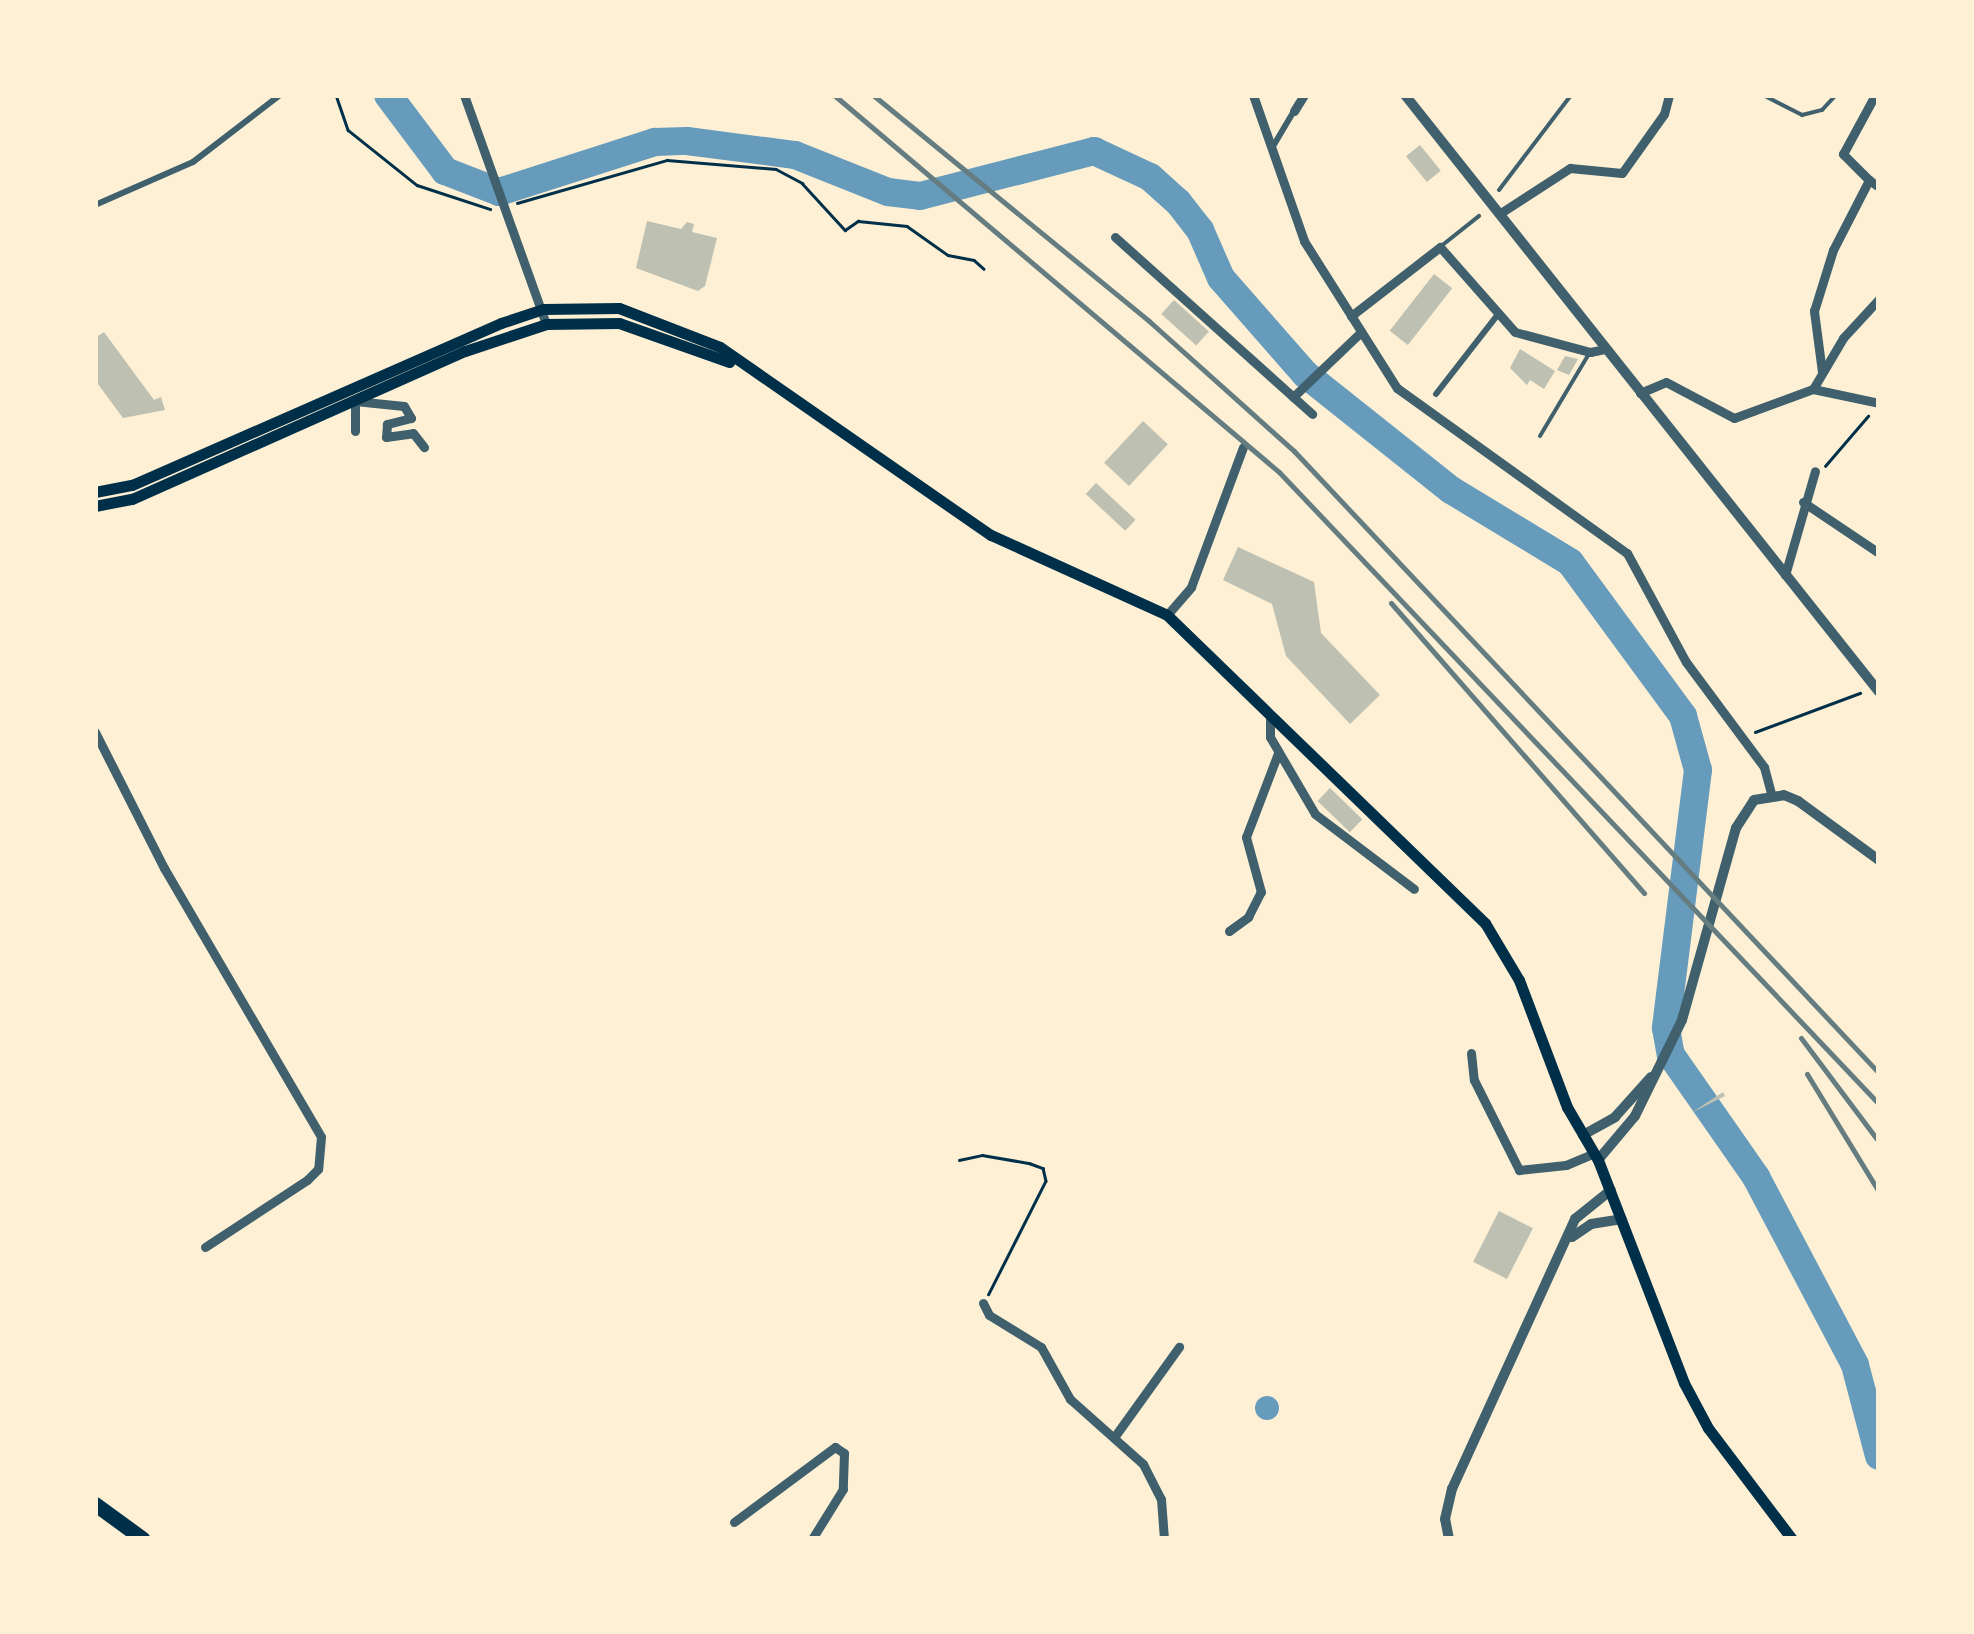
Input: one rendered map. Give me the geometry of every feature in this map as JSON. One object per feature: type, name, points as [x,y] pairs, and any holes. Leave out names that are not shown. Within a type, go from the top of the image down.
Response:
[{"type":"highway","points":[[95,1504],[143,1539]]},
{"type":"main road","points":[[95,492],[132,484],[413,361],[543,310],[585,305],[659,318],[720,348],[991,536],[1168,616],[1484,923],[1518,980],[1583,1135],[1611,1190],[1684,1383],[1708,1428],[1792,1539]]},
{"type":"main road","points":[[95,506],[132,499],[504,336],[546,324],[619,323],[687,342],[760,376]]},
{"type":"main road","points":[[413,361],[420,374]]},
{"type":"main road","points":[[355,401],[380,375]]},
{"type":"street","points":[[95,205],[194,162],[280,95]]},
{"type":"street","points":[[464,95],[510,212],[546,324]]},
{"type":"street","points":[[1253,95],[1304,241],[1408,399],[1627,553],[1686,662],[1764,767],[1771,794]]},
{"type":"street","points":[[1272,150],[1304,95]]},
{"type":"street","points":[[1405,95],[1877,689]]},
{"type":"street","points":[[1499,214],[1570,168],[1622,174],[1670,95]]},
{"type":"street","points":[[1876,95],[1844,154],[1879,187]]},
{"type":"street","points":[[1822,372],[1814,311],[1850,208],[1870,180]]},
{"type":"street","points":[[1115,237],[1296,394],[1312,414]]},
{"type":"street","points":[[1350,316],[1440,247],[1496,317],[1515,332],[1590,352],[1604,348]]},
{"type":"street","points":[[1813,389],[1879,298]]},
{"type":"street","points":[[1436,394],[1496,317]]},
{"type":"street","points":[[1296,394],[1361,332]]},
{"type":"street","points":[[1640,393],[1666,382],[1734,418],[1813,389],[1877,403]]},
{"type":"street","points":[[355,431],[355,401],[404,406],[410,418],[387,424],[386,437],[413,433],[424,447]]},
{"type":"street","points":[[1168,616],[1193,583],[1243,447]]},
{"type":"street","points":[[1785,575],[1815,471]]},
{"type":"street","points":[[1803,502],[1879,553]]},
{"type":"street","points":[[1270,712],[1278,753],[1326,826],[1414,889]]},
{"type":"street","points":[[95,732],[164,868],[320,1137],[318,1169],[307,1180],[205,1247]]},
{"type":"street","points":[[1229,931],[1248,917],[1261,892],[1246,837],[1278,753]]},
{"type":"street","points":[[1583,1135],[1615,1118],[1661,1062],[1682,1020],[1736,828],[1754,800],[1771,794],[1798,801],[1879,860]]},
{"type":"street","points":[[1471,1053],[1474,1080],[1519,1170],[1566,1165],[1596,1156],[1635,1116],[1652,1076]]},
{"type":"street","points":[[1449,1539],[1445,1519],[1452,1489],[1575,1220],[1611,1190]]},
{"type":"street","points":[[1568,1242],[1590,1224],[1622,1219]]},
{"type":"street","points":[[982,1304],[989,1316],[1041,1347],[1070,1399],[1115,1436],[1153,1482],[1164,1539]]},
{"type":"street","points":[[1115,1436],[1179,1347]]},
{"type":"street","points":[[734,1522],[835,1446],[844,1453],[844,1489],[812,1539]]},
{"type":"lane","points":[[1499,190],[1571,95]]},
{"type":"lane","points":[[1764,95],[1802,115],[1822,110],[1836,95]]},
{"type":"lane","points":[[1440,247],[1479,216]]},
{"type":"lane","points":[[1540,436],[1590,352]]},
{"type":"path","points":[[336,95],[348,130],[416,184],[488,210],[510,212],[667,160],[787,172],[845,230],[858,221],[907,226],[948,256],[974,260],[984,269]]},
{"type":"path","points":[[1815,471],[1858,434],[1877,403]]},
{"type":"path","points":[[1739,736],[1877,689]]},
{"type":"path","points":[[959,1160],[982,1155],[1029,1163],[1043,1168],[1046,1181],[982,1304]]},
{"type":"water","points":[[1267,1396],[1279,1408],[1267,1420],[1255,1408]]},
{"type":"building","points":[[1420,145],[1441,171],[1427,182],[1406,156]]},
{"type":"building","points":[[647,221],[681,229],[687,222],[694,224],[692,232],[717,238],[705,286],[698,291],[636,268]]},
{"type":"building","points":[[1434,274],[1452,288],[1408,345],[1390,331]]},
{"type":"building","points":[[1174,300],[1209,331],[1196,346],[1161,314]]},
{"type":"building","points":[[104,332],[154,400],[161,397],[165,410],[123,418],[95,380],[95,338]]},
{"type":"building","points":[[1520,349],[1555,371],[1544,389],[1530,380],[1527,385],[1510,368]]},
{"type":"building","points":[[1565,356],[1578,359],[1569,375],[1557,370]]},
{"type":"building","points":[[1143,421],[1168,444],[1129,486],[1104,463]]},
{"type":"building","points":[[1096,483],[1135,520],[1125,531],[1086,494]]},
{"type":"building","points":[[1238,547],[1314,582],[1321,633],[1380,695],[1350,724],[1286,656],[1272,604],[1223,580]]},
{"type":"building","points":[[1330,788],[1362,819],[1350,832],[1317,801]]},
{"type":"building","points":[[1723,1092],[1725,1096],[1691,1113]]},
{"type":"building","points":[[1499,1211],[1533,1228],[1507,1279],[1473,1262]]},
{"type":"waterway","points":[[388,95],[445,171],[499,192],[655,142],[687,141],[795,155],[888,192],[920,196],[1094,151],[1150,177],[1178,202],[1200,230],[1221,278],[1305,374],[1451,490],[1570,562],[1683,716],[1698,770],[1666,1028],[1671,1055],[1756,1177],[1855,1365],[1879,1456]]},
{"type":"railway","points":[[834,95],[1279,472],[1879,1104]]},
{"type":"railway","points":[[873,95],[1149,321],[1294,451],[1879,1073]]},
{"type":"railway","points":[[1391,603],[1644,893]]},
{"type":"railway","points":[[1801,1038],[1879,1142]]},
{"type":"railway","points":[[1807,1074],[1879,1192]]}]
